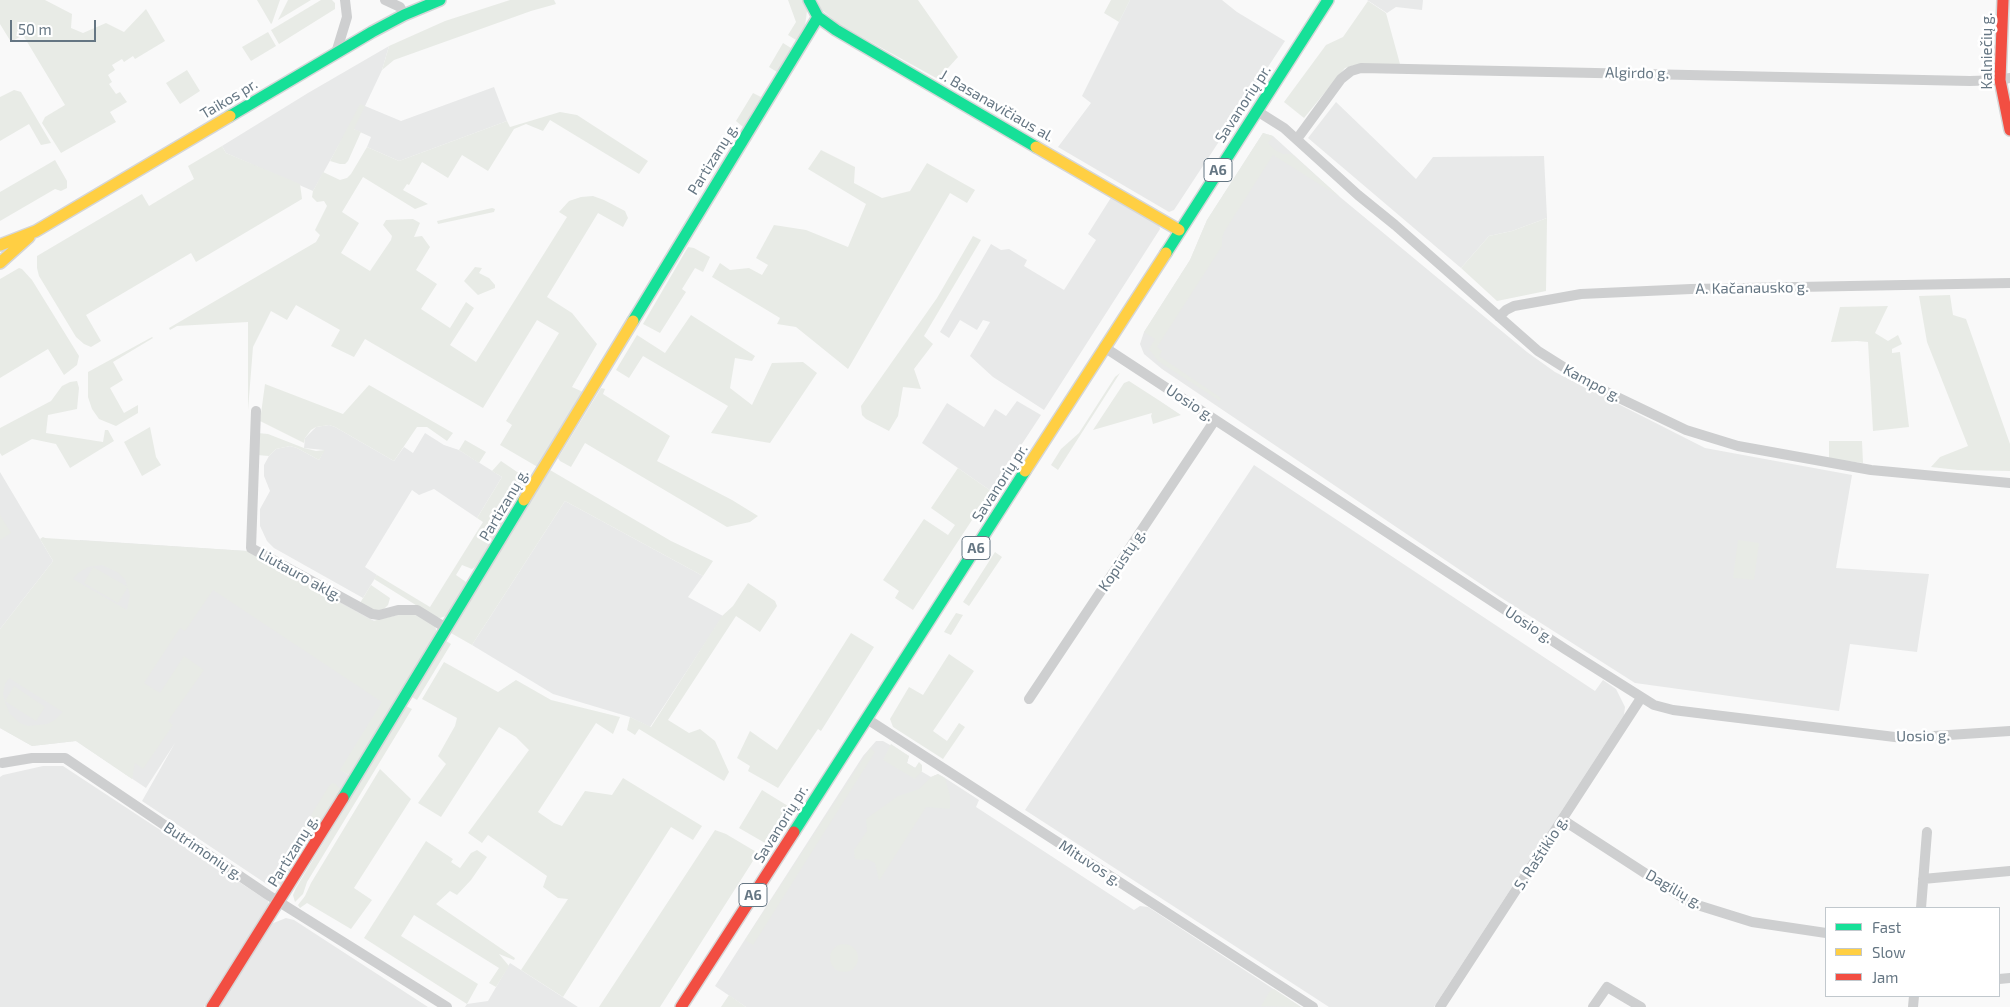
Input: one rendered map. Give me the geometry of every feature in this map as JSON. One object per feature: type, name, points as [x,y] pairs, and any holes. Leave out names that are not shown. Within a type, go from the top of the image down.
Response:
[{"type":"main road","name":"Taikos pr.","points":[[0,244],[36,231],[404,14],[440,0]]},
{"type":"main road","name":"J. Basanavičiaus al.","points":[[809,0],[818,17],[844,35],[1179,230]]},
{"type":"main road","name":"Savanorių pr.","points":[[681,1007],[1328,0]]},
{"type":"main road","name":"Kalniečių g.","points":[[2002,0],[2005,79],[2010,130]]},
{"type":"main road","name":"Partizanų g.","points":[[212,1007],[279,902],[818,17]]},
{"type":"main road","name":"Taikos pr.","points":[[0,263],[36,231]]},
{"type":"street","points":[[336,53],[347,17],[345,0]]},
{"type":"street","points":[[385,0],[400,7],[404,14]]},
{"type":"street","name":"Algirdo g.","points":[[1297,139],[1341,79],[1351,71],[1361,68],[2005,79]]},
{"type":"street","name":"Kampo g.","points":[[1257,110],[1297,139],[1358,195],[1395,225],[1538,351],[1559,366],[1592,385],[1678,426],[1711,439],[1738,446],[1871,470],[2010,483]]},
{"type":"street","name":"A. Kačanausko g.","points":[[1499,317],[1506,310],[1514,306],[1581,294],[1691,289],[2010,282]]},
{"type":"street","name":"Uosio g.","points":[[1104,347],[1654,705],[1673,710],[1903,738],[2010,731]]},
{"type":"street","name":"Liutauro aklg.","points":[[256,411],[251,548],[372,614],[379,615],[398,610],[417,610],[446,628]]},
{"type":"street","name":"Kopūstų g.","points":[[1029,699],[1215,420]]},
{"type":"street","name":"S. Raštikio g.","points":[[1440,1007],[1641,698]]},
{"type":"street","name":"Mituvos g.","points":[[866,719],[1314,1007]]},
{"type":"street","name":"Butrimonių g.","points":[[2,764],[32,758],[66,758],[279,902],[447,1007]]},
{"type":"street","name":"Dagilių g.","points":[[1563,820],[1691,903],[1752,922],[1825,933]]},
{"type":"street","points":[[1921,907],[1927,832]]},
{"type":"street","points":[[1923,878],[2010,871]]},
{"type":"street","points":[[1593,1007],[1607,987],[1641,1007]]},
{"type":"shaded area","points":[[0,0],[45,0],[72,14],[71,28],[83,33],[106,23],[124,32],[146,9],[165,41],[135,59],[133,56],[124,62],[122,59],[112,65],[115,70],[108,75],[112,82],[109,84],[116,94],[120,92],[127,102],[110,112],[116,122],[61,153],[42,123],[45,117],[65,105],[23,35],[11,42],[0,24]]},
{"type":"shaded area","points":[[257,0],[280,0],[271,24]]},
{"type":"shaded area","points":[[288,0],[311,0],[278,20]]},
{"type":"shaded area","points":[[321,0],[332,0],[335,3],[335,9],[279,44],[271,30]]},
{"type":"shaded area","points":[[510,0],[554,0],[556,4],[531,11],[394,60],[382,70],[389,46],[445,21]]},
{"type":"shaded area","points":[[788,0],[802,0],[807,11],[805,26],[796,40],[788,35],[796,22]]},
{"type":"shaded area","points":[[817,0],[918,0],[958,57],[938,79],[840,25],[822,10]]},
{"type":"shaded area","points":[[1111,0],[1130,0],[1119,22],[1104,13]]},
{"type":"shaded area","points":[[1130,0],[1222,0],[1237,12],[1285,41],[1174,210],[1169,212],[1058,147],[1091,103],[1082,96]]},
{"type":"shaded area","points":[[1367,0],[1423,0],[1422,10],[1396,7],[1387,13]]},
{"type":"shaded area","points":[[1368,1],[1386,13],[1400,64],[1355,65],[1345,68],[1304,118],[1284,102],[1326,45],[1343,37]]},
{"type":"shaded area","points":[[268,32],[276,46],[251,61],[242,47]]},
{"type":"shaded area","points":[[783,43],[791,48],[777,72],[769,67]]},
{"type":"shaded area","points":[[389,46],[382,70],[365,106],[401,121],[494,87],[507,121],[399,161],[367,147],[371,137],[349,127],[313,191],[226,153],[222,146]]},
{"type":"shaded area","points":[[187,70],[200,91],[180,104],[166,83]]},
{"type":"shaded area","points":[[14,90],[21,92],[51,143],[41,145],[29,124],[0,141],[0,97]]},
{"type":"shaded area","points":[[753,93],[761,97],[743,127],[736,121]]},
{"type":"shaded area","points":[[1336,102],[1416,179],[1433,157],[1544,156],[1547,218],[1512,231],[1489,236],[1461,268],[1308,138]]},
{"type":"shaded area","points":[[360,104],[365,106],[354,129],[361,132],[348,161],[345,164],[340,164],[330,161]]},
{"type":"shaded area","points":[[560,112],[577,115],[648,161],[639,174],[550,120],[543,131],[526,124],[514,129],[488,171],[462,155],[448,178],[422,162],[409,185],[407,184],[403,190],[428,204],[415,209],[363,177],[342,212],[359,223],[341,253],[370,271],[391,240],[392,236],[383,225],[386,220],[413,219],[420,223],[414,237],[422,236],[430,247],[416,270],[437,284],[421,309],[450,328],[466,302],[474,308],[450,345],[476,362],[567,217],[559,212],[569,201],[593,196],[625,211],[628,218],[623,227],[598,213],[547,297],[572,313],[597,344],[572,387],[583,392],[540,466],[536,466],[500,445],[512,425],[506,421],[559,333],[537,320],[483,408],[365,339],[354,357],[331,346],[340,330],[296,305],[287,320],[271,311],[253,347],[248,410],[248,322],[177,326],[170,330],[169,328],[316,242],[320,235],[315,230],[327,206],[324,201],[317,202],[312,197],[313,191],[323,172],[340,180],[347,178],[367,147],[399,161],[507,121],[510,127]]},
{"type":"shaded area","points":[[1263,133],[1273,136],[1340,197],[1527,352],[1555,372],[1705,448],[1852,475],[1836,568],[1929,574],[1917,652],[1850,644],[1839,711],[1635,683],[1500,597],[1162,369],[1144,354],[1140,344],[1144,332],[1190,260],[1207,220]]},
{"type":"shaded area","points":[[1263,133],[1273,136],[1268,143],[1275,150],[1283,154],[1292,154],[1340,197],[1273,155],[1224,232],[1222,246],[1157,347],[1162,351],[1159,356],[1221,398],[1220,401],[1158,361],[1149,349],[1155,339],[1144,332],[1190,260],[1207,220]]},
{"type":"shaded area","points":[[222,146],[226,153],[300,184],[302,199],[196,262],[191,253],[86,315],[101,341],[91,347],[84,344],[76,337],[39,276],[37,256],[142,194],[149,206],[194,179],[188,166]]},
{"type":"shaded area","points":[[821,150],[855,167],[854,183],[882,198],[910,191],[927,163],[975,190],[967,203],[950,193],[848,369],[796,327],[777,324],[780,318],[712,277],[720,263],[730,270],[749,268],[762,275],[768,265],[756,258],[774,225],[806,230],[848,247],[866,204],[808,169]]},
{"type":"shaded area","points":[[55,160],[67,181],[67,188],[61,191],[55,189],[0,221],[0,192]]},
{"type":"shaded area","points":[[1112,196],[1159,225],[1160,229],[1044,410],[993,377],[970,356],[990,322],[983,320],[977,330],[960,320],[949,338],[940,332],[991,244],[1001,250],[1009,249],[1027,260],[1024,266],[1064,290],[1096,240],[1088,234]]},
{"type":"shaded area","points":[[492,208],[495,209],[494,212],[438,224],[437,221]]},
{"type":"shaded area","points":[[1547,218],[1546,291],[1497,301],[1461,268],[1489,236],[1512,231]]},
{"type":"shaded area","points":[[973,236],[981,240],[924,336],[933,344],[914,369],[921,389],[903,387],[898,416],[889,431],[866,419],[862,415],[861,406],[937,298]]},
{"type":"shaded area","points":[[688,247],[694,248],[710,257],[703,272],[695,268],[682,289],[686,292],[660,333],[643,324]]},
{"type":"shaded area","points":[[475,267],[482,268],[479,273],[489,278],[495,285],[495,288],[478,295],[464,281]]},
{"type":"shaded area","points":[[19,268],[32,280],[79,356],[77,365],[64,375],[48,349],[0,378],[0,279]]},
{"type":"shaded area","points":[[1950,295],[1953,315],[1966,319],[2010,444],[2010,471],[1958,470],[1931,467],[1940,457],[1968,446],[1927,342],[1919,296]]},
{"type":"shaded area","points":[[1888,306],[1875,333],[1888,341],[1898,335],[1902,344],[1892,349],[1892,353],[1900,352],[1909,427],[1873,431],[1868,342],[1831,342],[1840,307]]},
{"type":"shaded area","points":[[691,315],[755,356],[752,361],[735,358],[730,388],[752,405],[772,363],[803,362],[817,373],[770,443],[711,433],[728,406],[643,356],[629,378],[616,370],[637,335],[665,353]]},
{"type":"shaded area","points":[[152,337],[113,362],[123,380],[110,388],[124,413],[138,405],[138,413],[116,426],[99,419],[92,409],[88,397],[88,372]]},
{"type":"shaded area","points":[[1120,373],[1058,470],[1051,465],[1061,449],[1079,433],[1115,377]]},
{"type":"shaded area","points":[[77,381],[79,388],[77,409],[48,415],[46,433],[103,442],[105,430],[108,430],[114,441],[70,468],[56,444],[32,439],[2,456],[0,453],[0,428],[51,401],[62,386]]},
{"type":"shaded area","points":[[1129,381],[1181,415],[1153,424],[1152,413],[1093,430],[1124,383]]},
{"type":"shaded area","points":[[265,384],[343,414],[369,385],[453,433],[447,441],[427,427],[417,427],[394,461],[329,425],[316,427],[311,430],[304,443],[260,421]]},
{"type":"shaded area","points":[[601,388],[605,389],[603,394],[670,436],[657,461],[732,500],[758,516],[750,522],[727,527],[585,443],[571,467],[560,461],[558,458]]},
{"type":"shaded area","points":[[1017,401],[1041,415],[991,491],[922,443],[947,403],[984,427],[995,409],[1006,416]]},
{"type":"shaded area","points":[[329,425],[394,461],[404,447],[413,453],[425,433],[444,445],[459,450],[502,477],[477,518],[434,489],[419,495],[412,490],[365,567],[377,575],[363,598],[274,548],[267,541],[260,526],[260,509],[270,491],[264,476],[264,465],[269,456],[276,449],[290,446],[319,460],[324,450],[304,448],[305,438],[316,427]]},
{"type":"shaded area","points":[[150,427],[156,457],[161,465],[142,476],[124,442]]},
{"type":"shaded area","points":[[258,433],[268,434],[304,448],[316,451],[325,450],[319,460],[290,446],[276,449],[269,456],[257,455]]},
{"type":"shaded area","points":[[465,440],[486,452],[479,463],[459,450]]},
{"type":"shaded area","points":[[1829,441],[1862,441],[1863,463],[1829,459]]},
{"type":"shaded area","points":[[501,461],[529,482],[475,567],[472,569],[462,565],[456,575],[466,582],[465,586],[446,616],[435,617],[374,579],[377,575],[430,607],[483,522],[477,518],[502,477],[492,471]]},
{"type":"shaded area","points":[[1254,465],[1595,691],[1603,680],[1616,689],[1625,707],[1624,715],[1434,1007],[1329,1007],[1025,810]]},
{"type":"shaded area","points":[[958,468],[991,491],[913,610],[895,598],[899,591],[883,580],[924,519],[948,535],[955,525],[931,508]]},
{"type":"shaded area","points":[[550,470],[671,541],[713,561],[703,576],[565,501],[472,645],[451,633]]},
{"type":"shaded area","points":[[0,472],[53,561],[0,629]]},
{"type":"shaded area","points":[[565,501],[703,576],[688,597],[723,616],[650,727],[630,717],[553,694],[472,645]]},
{"type":"shaded area","points":[[0,515],[11,533],[0,540]]},
{"type":"shaded area","points":[[43,537],[247,551],[373,621],[410,612],[435,625],[437,634],[349,775],[340,770],[382,702],[213,590],[185,631],[180,628],[144,683],[160,693],[184,656],[204,670],[168,721],[173,725],[143,769],[135,763],[132,779],[76,741],[32,746],[0,728],[0,629],[53,561],[40,539]],"holes":[[[102,565],[117,572],[125,579],[130,595],[127,610],[73,579],[78,573],[88,567]],[[9,678],[63,712],[55,720],[47,724],[28,726],[20,723],[10,714],[3,694],[5,684]]]},
{"type":"shaded area","points":[[80,540],[247,551],[418,645],[341,770],[349,775],[282,884],[276,887],[268,885],[142,801],[175,743],[146,788],[76,741],[32,746],[0,728],[0,654]]},
{"type":"shaded area","points":[[1738,540],[1759,543],[1754,580],[1733,578]]},
{"type":"shaded area","points":[[995,552],[1002,557],[969,606],[963,602]]},
{"type":"shaded area","points":[[93,567],[128,587],[118,603],[84,583]]},
{"type":"shaded area","points":[[748,583],[775,601],[777,606],[760,632],[736,616],[668,720],[689,733],[700,729],[715,741],[729,772],[724,781],[639,729],[635,735],[627,730],[630,717],[651,727],[722,616],[733,606]]},
{"type":"shaded area","points":[[371,585],[390,598],[388,605],[384,609],[377,611],[360,603]]},
{"type":"shaded area","points":[[956,613],[963,615],[951,635],[944,632]]},
{"type":"shaded area","points":[[851,633],[874,647],[821,731],[818,729],[778,788],[748,771],[750,766],[737,758],[750,731],[777,750]]},
{"type":"shaded area","points":[[446,641],[451,644],[417,700],[412,697]]},
{"type":"shaded area","points":[[949,654],[974,671],[933,731],[947,741],[959,723],[965,727],[943,759],[893,727],[890,719],[909,687],[923,695]]},
{"type":"shaded area","points":[[444,662],[498,692],[516,680],[551,700],[620,717],[613,734],[596,723],[538,812],[554,823],[562,826],[585,791],[612,795],[623,778],[702,826],[693,840],[671,827],[563,997],[521,970],[568,899],[558,898],[543,887],[547,876],[488,835],[482,843],[468,833],[529,750],[516,737],[499,727],[441,817],[418,803],[446,764],[438,756],[455,726],[457,718],[422,699]]},
{"type":"shaded area","points":[[14,686],[45,707],[36,721],[5,701]]},
{"type":"shaded area","points":[[406,706],[412,709],[307,882],[303,894],[295,902],[293,895],[296,888]]},
{"type":"shaded area","points":[[876,741],[883,741],[909,756],[907,763],[931,777],[938,774],[979,800],[976,807],[1134,910],[1140,906],[1148,907],[1301,1007],[746,1007],[715,986],[863,756]]},
{"type":"shaded area","points":[[891,744],[909,756],[907,763],[915,768],[919,762],[922,765],[922,771],[915,779],[883,760]]},
{"type":"shaded area","points":[[870,748],[875,752],[753,945],[745,940]]},
{"type":"shaded area","points":[[43,766],[63,766],[268,901],[269,905],[204,1007],[0,1007],[0,777]]},
{"type":"shaded area","points":[[380,769],[411,799],[354,888],[372,900],[351,929],[307,903],[300,908],[298,905]]},
{"type":"shaded area","points":[[938,774],[945,778],[950,796],[950,809],[926,807],[879,881],[875,863],[867,859],[855,859],[854,850],[867,831],[866,819],[898,796],[919,789],[931,777]]},
{"type":"shaded area","points":[[332,783],[336,784],[341,790],[291,871],[281,864]]},
{"type":"shaded area","points":[[762,790],[788,806],[765,843],[739,828]]},
{"type":"shaded area","points":[[715,830],[726,834],[758,853],[660,1007],[599,1007]]},
{"type":"shaded area","points":[[426,841],[453,859],[451,862],[460,868],[471,853],[477,850],[487,857],[471,880],[457,895],[450,891],[436,904],[515,958],[514,960],[499,954],[509,966],[496,987],[489,983],[499,968],[414,915],[401,936],[478,984],[467,1004],[364,938]]},
{"type":"shaded area","points":[[286,918],[294,920],[428,1007],[219,1007],[271,924]]},
{"type":"shaded area","points":[[844,944],[854,948],[858,958],[854,968],[844,972],[834,968],[830,958],[834,948]]},
{"type":"shaded area","points":[[510,963],[578,1007],[465,1007],[467,1004],[488,1001]]},
{"type":"shaded area","points":[[1274,989],[1301,1007],[1261,1006],[1270,991]]},
{"type":"shaded area","points":[[729,995],[746,1007],[721,1007]]},
{"type":"traffic: fast","points":[[230,116],[372,32],[404,15],[440,0]]},
{"type":"traffic: fast","points":[[809,0],[818,17],[836,30],[1036,147]]},
{"type":"traffic: fast","points":[[1166,253],[1328,0]]},
{"type":"traffic: fast","points":[[633,321],[818,17]]},
{"type":"traffic: fast","points":[[794,832],[1025,471]]},
{"type":"traffic: fast","points":[[343,798],[524,500]]},
{"type":"traffic: slow","points":[[0,245],[36,231],[230,116]]},
{"type":"traffic: slow","points":[[1036,147],[1179,230]]},
{"type":"traffic: slow","points":[[0,263],[29,237]]},
{"type":"traffic: slow","points":[[1025,471],[1166,253]]},
{"type":"traffic: slow","points":[[524,500],[633,321]]},
{"type":"traffic: jam","points":[[2003,0],[2000,80],[2010,130]]},
{"type":"traffic: jam","points":[[212,1007],[343,798]]},
{"type":"traffic: jam","points":[[681,1007],[794,832]]}]
